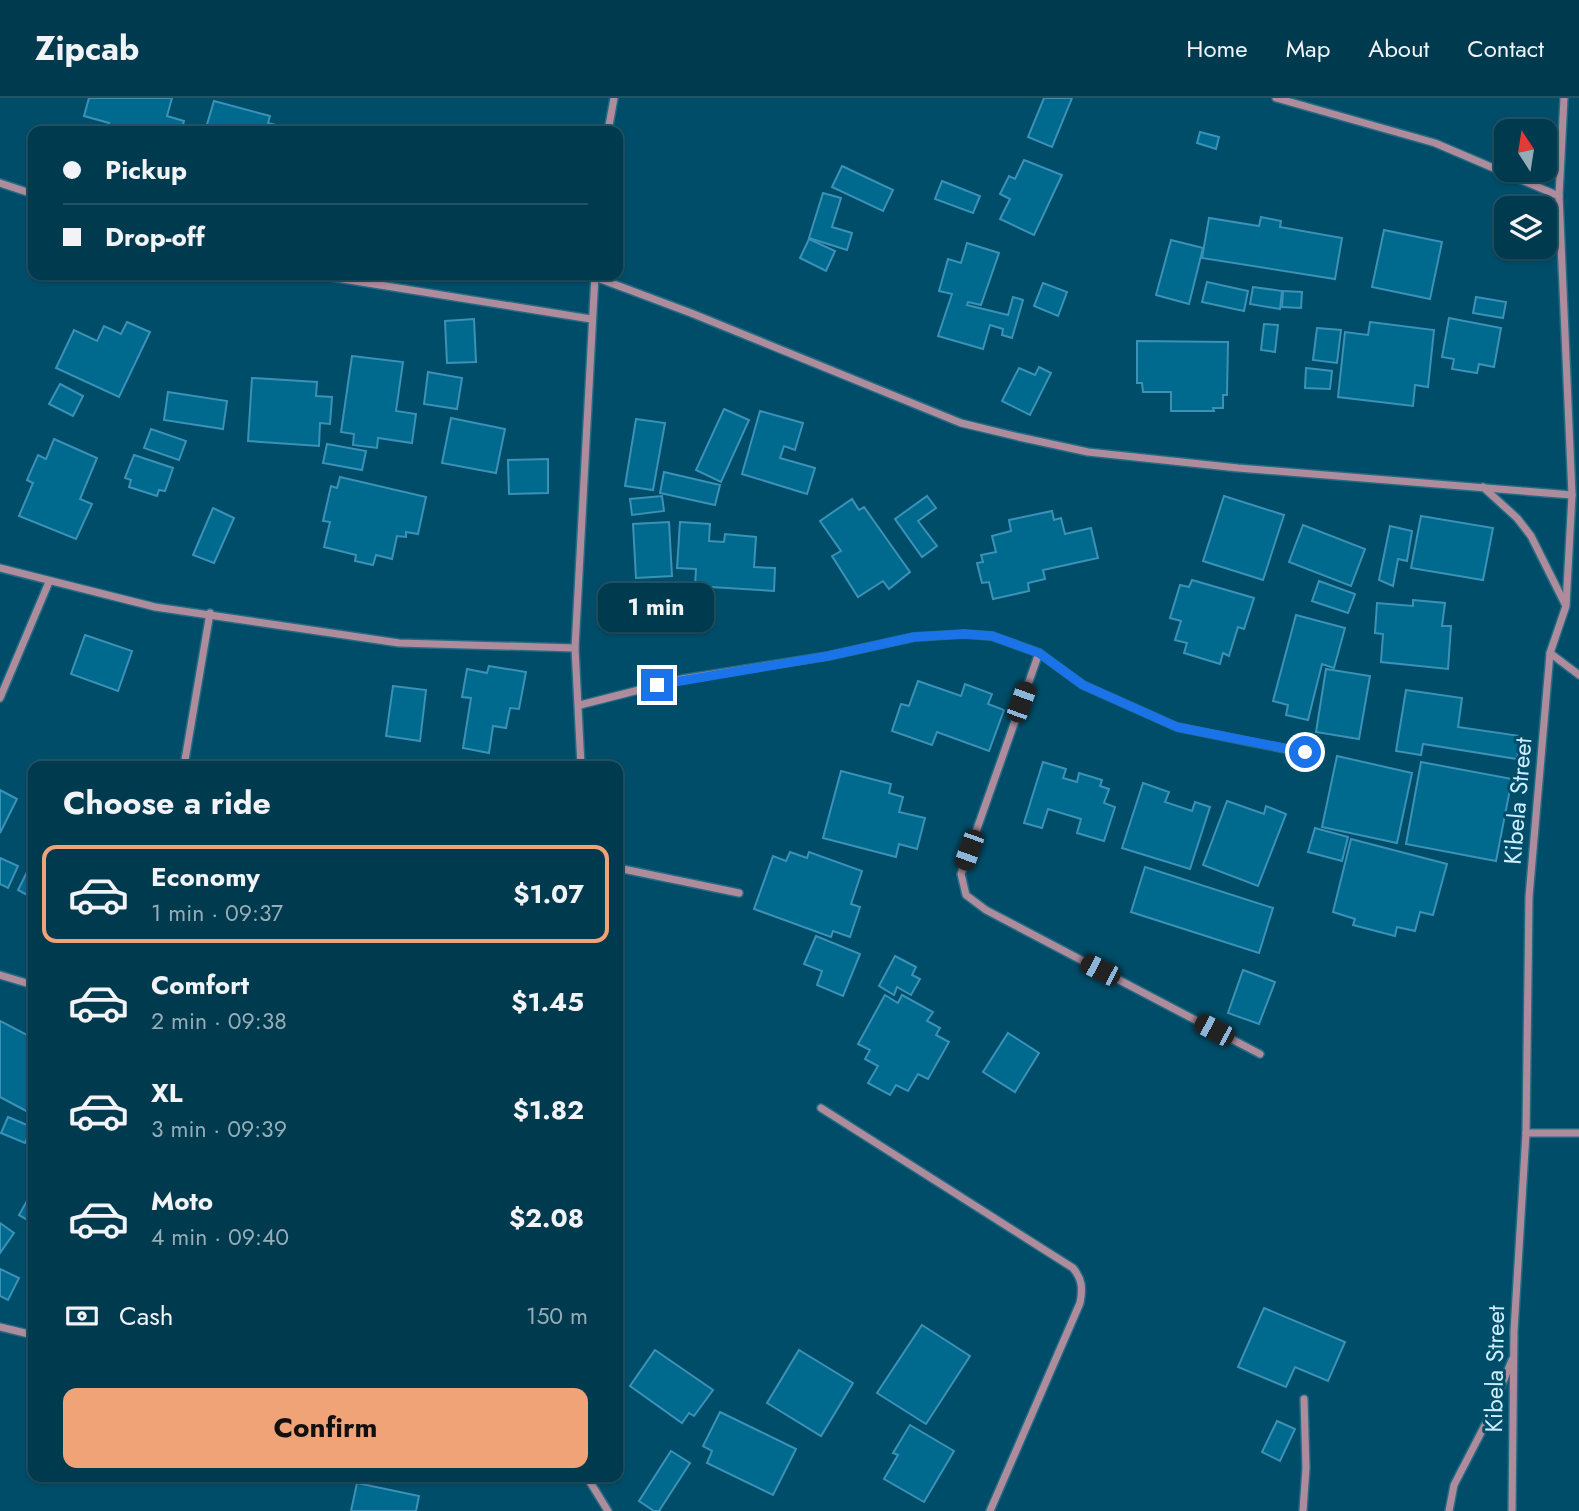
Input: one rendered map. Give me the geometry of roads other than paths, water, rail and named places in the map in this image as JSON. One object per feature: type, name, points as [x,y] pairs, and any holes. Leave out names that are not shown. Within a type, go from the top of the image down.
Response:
[{"type":"street","points":[[609,126],[614,98]]},
{"type":"street","points":[[1276,98],[1435,143],[1559,196]]},
{"type":"street","name":"Kibela Street","points":[[1512,1511],[1514,1354],[1526,1133],[1529,897],[1550,653],[1566,606],[1572,495],[1559,196],[1564,98]]},
{"type":"street","points":[[0,183],[28,192]]},
{"type":"street","points":[[349,280],[592,319]]},
{"type":"street","points":[[581,761],[575,648],[595,280]]},
{"type":"street","points":[[605,280],[961,423],[1019,437],[1088,452],[1211,465],[1572,495]]},
{"type":"street","points":[[1482,486],[1517,518],[1531,536],[1566,606]]},
{"type":"street","points":[[0,568],[155,607],[399,643],[575,648]]},
{"type":"street","points":[[0,698],[49,582]]},
{"type":"street","points":[[185,761],[210,613]]},
{"type":"street","points":[[580,705],[682,679],[828,656],[914,637],[964,634],[992,636],[1039,653],[1083,685],[1177,727],[1305,752]]},
{"type":"street","points":[[1039,653],[961,874],[965,895],[986,911],[1260,1054]]},
{"type":"street","points":[[1550,653],[1579,675]]},
{"type":"street","points":[[623,869],[739,893]]},
{"type":"street","points":[[0,975],[28,983]]},
{"type":"street","points":[[821,1108],[1073,1268],[1080,1276],[1083,1290],[1080,1303],[990,1511]]},
{"type":"street","points":[[1526,1133],[1579,1133]]},
{"type":"street","points":[[0,1327],[28,1334]]},
{"type":"street","points":[[1449,1511],[1454,1485],[1486,1423],[1514,1354]]},
{"type":"street","points":[[1303,1511],[1306,1468],[1304,1399]]},
{"type":"street","points":[[590,1482],[608,1511]]}]
